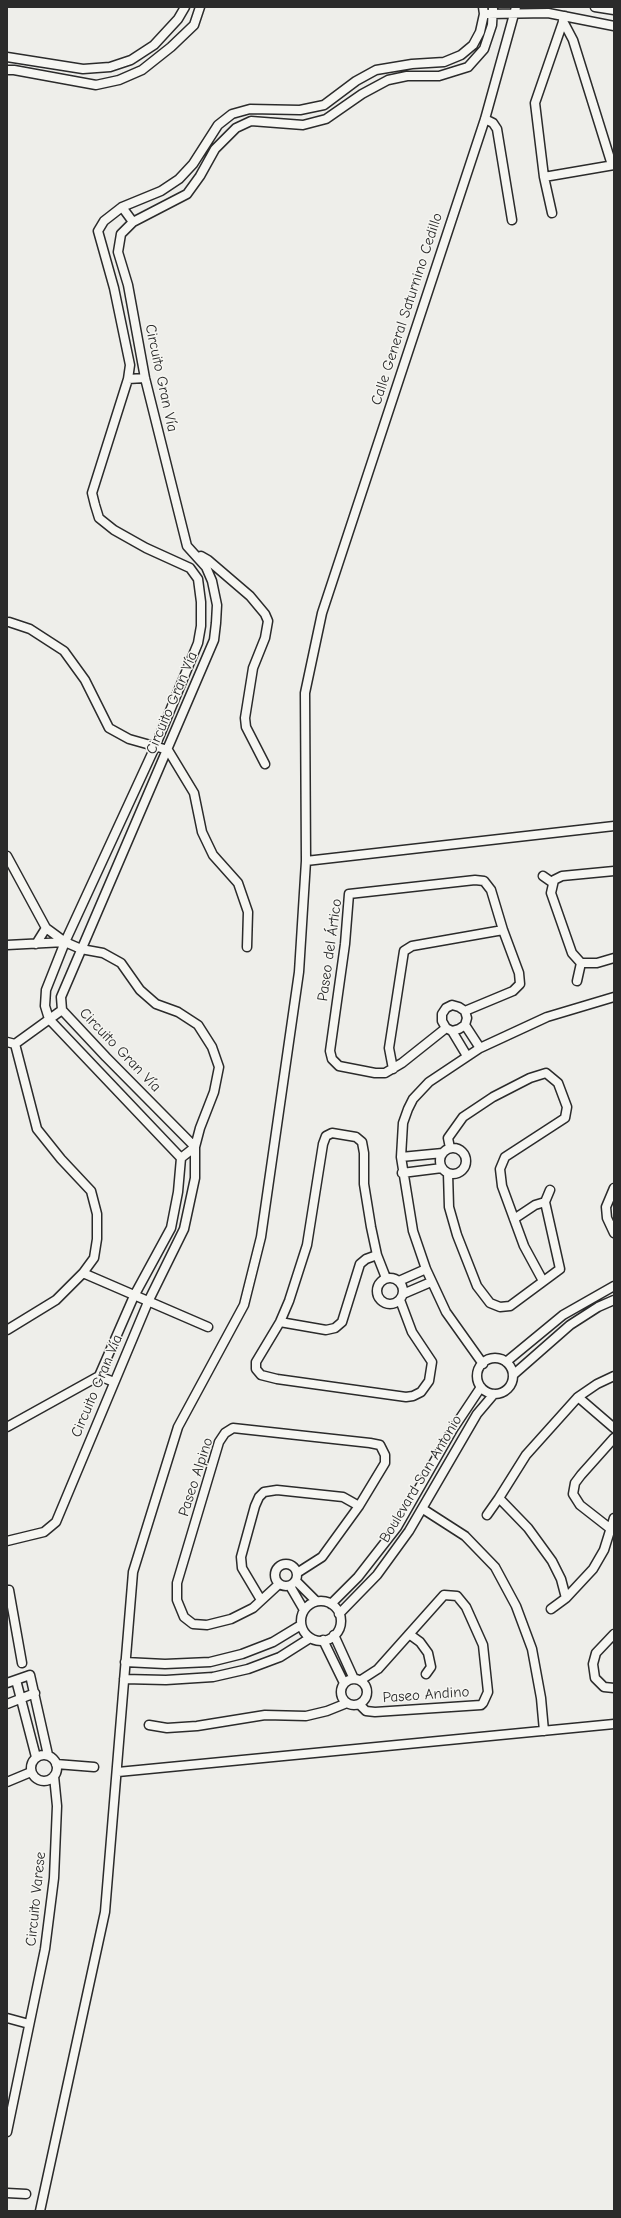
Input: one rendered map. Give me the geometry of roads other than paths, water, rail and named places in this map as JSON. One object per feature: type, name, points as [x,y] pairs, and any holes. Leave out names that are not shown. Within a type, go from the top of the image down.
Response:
[{"type":"street","points":[[7,56],[83,69],[110,67],[131,60],[154,44],[178,19],[185,7]]},
{"type":"street","points":[[7,70],[29,72],[96,85],[119,80],[142,70],[171,47],[194,25],[200,7]]},
{"type":"street","points":[[595,7],[614,10]]},
{"type":"street","points":[[250,109],[251,121],[303,125],[326,119],[362,94],[388,80],[407,76],[439,76],[468,67],[484,49],[492,25],[493,10]]},
{"type":"street","points":[[483,11],[515,10],[548,13],[564,19],[614,26]]},
{"type":"street","name":"Calle General Saturnino Cedillo","points":[[40,2211],[106,1912],[133,1572],[178,1427],[244,1305],[261,1237],[299,972],[306,861],[305,693],[322,613],[484,119],[515,10]]},
{"type":"street","name":"Circuito Gran Vía","points":[[99,1376],[134,1296],[172,1228],[181,1158],[49,1019],[45,1006],[46,990],[65,942],[155,747],[198,643],[201,626],[201,602],[198,579],[190,568],[146,548],[114,530],[100,518],[94,505],[92,493],[128,379],[130,365],[114,288],[98,231],[104,221],[122,207],[161,191],[179,179],[194,164],[218,125],[232,114],[250,109],[300,110],[324,105],[356,81],[376,70],[412,64],[444,62],[461,55],[473,45],[480,32],[483,11]]},
{"type":"street","points":[[544,177],[613,165],[573,40],[564,19]]},
{"type":"street","points":[[552,212],[544,177],[535,103],[564,19]]},
{"type":"street","points":[[484,119],[493,123],[497,129],[512,220]]},
{"type":"street","name":"Circuito Gran Vía","points":[[7,1541],[44,1532],[56,1522],[148,1302],[184,1229],[195,1178],[195,1147],[62,1010],[61,997],[214,640],[217,605],[212,581],[206,567],[187,546],[145,378],[128,285],[118,252],[121,234],[133,222],[187,194],[200,176],[215,149],[236,128],[251,121]]},
{"type":"street","points":[[122,207],[133,222]]},
{"type":"street","points":[[128,379],[145,378]]},
{"type":"street","points":[[190,568],[197,557],[201,556],[208,560],[250,596],[265,614],[268,621],[265,638],[253,668],[245,718],[246,727],[266,764]]},
{"type":"street","points":[[9,622],[30,629],[64,651],[85,680],[109,728],[129,739],[168,750],[194,793],[202,832],[213,855],[238,883],[248,912],[247,947]]},
{"type":"street","points":[[306,861],[614,826]]},
{"type":"street","points":[[7,856],[46,928],[65,942],[81,949],[103,953],[121,963],[140,990],[156,1004],[178,1012],[198,1025],[212,1047],[219,1067],[214,1092],[200,1128],[195,1147],[181,1158]]},
{"type":"street","points":[[614,871],[562,876],[553,883],[551,893],[572,953],[581,963],[597,963],[614,958]]},
{"type":"street","points":[[543,876],[553,883]]},
{"type":"street","name":"Paseo del Ártico","points":[[465,1011],[513,991],[520,984],[519,973],[502,930],[490,890],[484,881],[475,880],[349,894],[345,944],[330,1050],[332,1059],[339,1066],[375,1073],[385,1073],[393,1069],[449,1029],[459,1030],[465,1024]]},
{"type":"street","points":[[36,944],[46,928]]},
{"type":"street","points":[[393,1069],[389,1048],[404,951],[412,946],[502,930]]},
{"type":"street","points":[[7,945],[65,942]]},
{"type":"street","points":[[577,981],[581,963]]},
{"type":"street","points":[[483,1364],[446,1312],[431,1282],[413,1231],[402,1173],[402,1124],[413,1099],[429,1082],[480,1048],[547,1016],[614,997]]},
{"type":"street","points":[[467,1056],[449,1029],[442,1022],[442,1014],[446,1008],[452,1005],[459,1006],[465,1011],[467,1018],[465,1024],[480,1048]]},
{"type":"street","points":[[7,1330],[56,1300],[83,1273],[94,1258],[97,1239],[97,1214],[91,1191],[61,1159],[38,1129],[11,1043],[62,1010]]},
{"type":"street","points":[[96,1068],[106,1057]]},
{"type":"street","points":[[450,1148],[448,1138],[463,1117],[493,1097],[530,1078],[546,1073],[558,1083],[567,1107],[565,1118],[505,1157],[500,1169],[502,1186],[524,1246],[543,1281]]},
{"type":"street","points":[[386,1278],[377,1255],[364,1184],[364,1153],[362,1142],[356,1137],[332,1133],[326,1136],[323,1144],[307,1246],[280,1322],[256,1362],[256,1370],[261,1375],[406,1398],[421,1392],[429,1381],[432,1362],[412,1332],[402,1297],[402,1284],[399,1281]]},
{"type":"street","points":[[401,1157],[443,1153],[450,1148],[457,1149],[463,1153],[466,1159],[465,1166],[461,1172],[455,1174],[445,1171],[402,1173]]},
{"type":"street","points":[[443,1153],[440,1161],[445,1171],[449,1207],[457,1235],[478,1286],[490,1303],[500,1307],[510,1306],[560,1270],[545,1202],[550,1190]]},
{"type":"street","points":[[614,1188],[606,1207],[607,1218],[614,1233]]},
{"type":"street","points":[[514,1219],[535,1205],[545,1202]]},
{"type":"street","points":[[280,1322],[326,1330],[335,1328],[342,1322],[360,1264],[366,1259],[377,1255]]},
{"type":"street","points":[[386,1278],[399,1281],[426,1269]]},
{"type":"street","points":[[83,1273],[208,1327]]},
{"type":"street","points":[[386,1278],[378,1287],[378,1296],[388,1304],[431,1282]]},
{"type":"street","points":[[506,1362],[563,1315],[614,1286]]},
{"type":"street","name":"Boulevard San Antonio","points":[[339,1614],[377,1575],[423,1509],[477,1414],[494,1394],[508,1389],[513,1375],[570,1325],[598,1307],[614,1300]]},
{"type":"street","points":[[494,1394],[481,1387],[478,1378],[483,1364],[496,1358],[506,1362],[513,1375]]},
{"type":"street","points":[[7,1427],[99,1376],[114,1382]]},
{"type":"street","points":[[487,1515],[526,1455],[578,1397],[597,1384],[614,1376]]},
{"type":"street","name":"Boulevard San Antonio","points":[[331,1604],[358,1577],[397,1527],[449,1434],[481,1387]]},
{"type":"street","points":[[578,1397],[614,1428]]},
{"type":"street","name":"Paseo Alpino","points":[[279,1584],[253,1608],[231,1619],[207,1625],[193,1624],[184,1618],[177,1600],[177,1583],[219,1442],[226,1433],[238,1427],[380,1446],[385,1455],[385,1463],[359,1506],[322,1557],[294,1580]]},
{"type":"street","points":[[612,1530],[580,1505],[573,1494],[575,1483],[580,1475],[614,1438]]},
{"type":"street","points":[[261,1600],[242,1568],[241,1557],[255,1506],[259,1497],[264,1492],[277,1490],[343,1497],[359,1506]]},
{"type":"street","points":[[499,1498],[528,1528],[548,1555],[561,1579],[566,1598]]},
{"type":"street","points":[[423,1509],[466,1536],[495,1567],[516,1606],[532,1649],[541,1698],[544,1731]]},
{"type":"street","points":[[551,1609],[566,1598],[593,1569],[604,1550],[612,1530],[614,1518]]},
{"type":"street","points":[[294,1580],[279,1584],[276,1577],[279,1567],[290,1565],[304,1610],[301,1625],[310,1638]]},
{"type":"street","points":[[124,1679],[166,1680],[213,1677],[248,1668],[280,1657],[310,1638],[323,1640],[334,1635],[340,1626],[339,1614],[331,1604],[316,1601],[294,1580]]},
{"type":"street","points":[[9,1590],[10,1614],[22,1664]]},
{"type":"street","name":"Paseo Andino","points":[[149,1725],[167,1728],[197,1726],[265,1715],[306,1716],[347,1703],[359,1704],[366,1711],[375,1712],[480,1705],[486,1700],[488,1692],[483,1645],[473,1619],[457,1596],[444,1595],[378,1669],[358,1680],[344,1683]]},
{"type":"street","points":[[304,1610],[316,1601]]},
{"type":"street","points":[[125,1662],[165,1664],[210,1662],[242,1654],[273,1642],[301,1625]]},
{"type":"street","name":"Paseo Andino","points":[[409,1634],[420,1642],[428,1653],[430,1667],[426,1674]]},
{"type":"street","points":[[614,1634],[596,1653],[593,1664],[595,1678],[604,1687],[614,1688]]},
{"type":"street","name":"Paseo Andino","points":[[334,1635],[358,1680],[367,1691],[365,1699],[359,1704]]},
{"type":"street","points":[[323,1640],[344,1683],[340,1691],[343,1700],[347,1703]]},
{"type":"street","points":[[7,1683],[30,1675],[48,1755],[56,1764],[94,1767]]},
{"type":"street","points":[[16,1680],[36,1757]]},
{"type":"street","points":[[7,1704],[35,1693]]},
{"type":"street","points":[[118,1772],[614,1724]]},
{"type":"street","points":[[48,1755],[36,1757],[31,1763],[31,1772],[39,1780],[47,1781],[54,1776]]},
{"type":"street","name":"Circuito Varese","points":[[7,2132],[45,1949],[54,1878],[58,1806],[54,1776],[56,1764]]},
{"type":"street","points":[[7,1782],[31,1772]]},
{"type":"street","points":[[7,2018],[30,2024]]},
{"type":"street","points":[[7,2193],[26,2194]]}]
